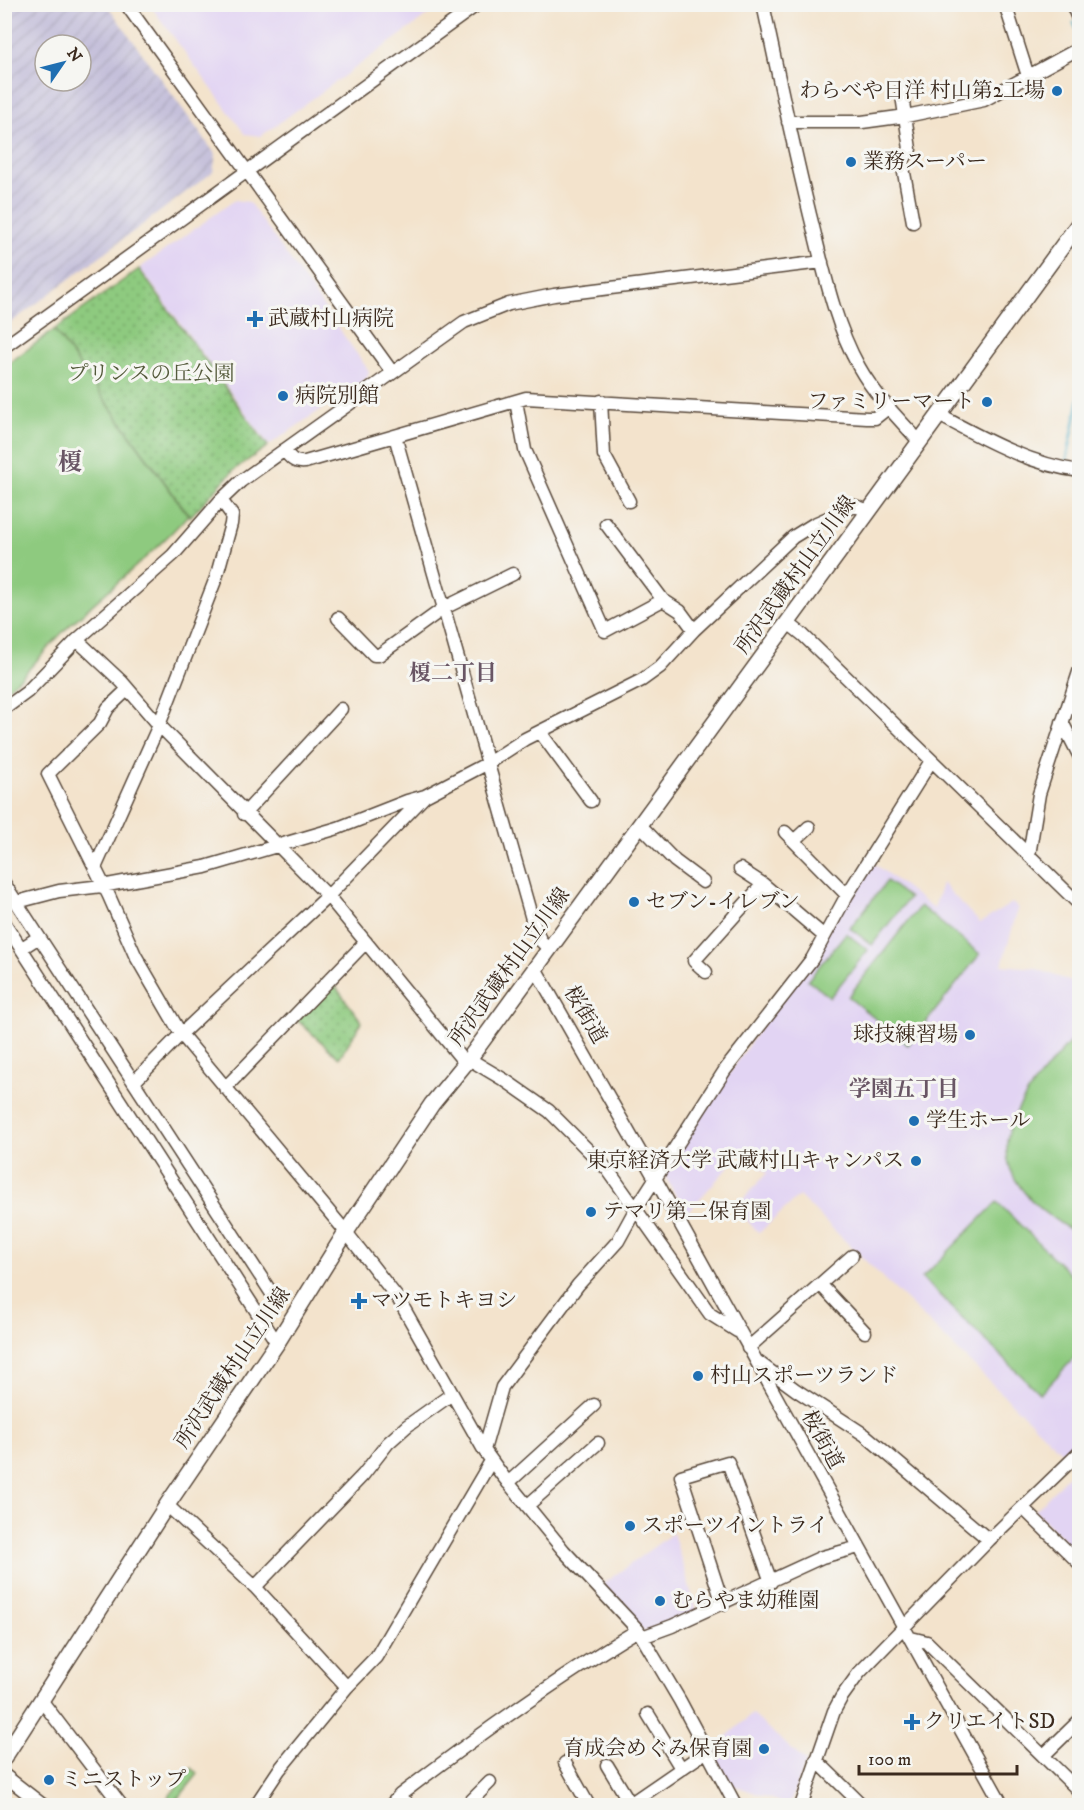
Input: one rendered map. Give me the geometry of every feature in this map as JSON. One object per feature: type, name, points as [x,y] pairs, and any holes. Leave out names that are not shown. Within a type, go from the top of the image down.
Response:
[{"type":"main road","name":"所沢武蔵村山立川線","points":[[4,1758],[167,1504],[277,1343],[346,1232],[432,1104],[467,1061],[1080,222]]},
{"type":"street","points":[[126,4],[392,372]]},
{"type":"street","points":[[4,347],[478,4]]},
{"type":"street","points":[[763,4],[788,122],[839,324],[860,369],[919,441]]},
{"type":"street","points":[[1005,4],[1028,75]]},
{"type":"street","points":[[1072,4],[1080,23]]},
{"type":"street","points":[[788,122],[862,122],[906,116],[984,100],[1080,48]]},
{"type":"street","points":[[901,89],[910,149],[902,162],[913,222]]},
{"type":"street","points":[[4,709],[27,692],[77,640],[178,549],[241,481],[465,322],[509,304],[554,295],[822,262]]},
{"type":"street","points":[[284,450],[291,459],[305,462],[526,398],[867,418],[875,417],[889,407]]},
{"type":"street","points":[[516,401],[525,450],[605,631],[663,600]]},
{"type":"street","points":[[601,401],[604,455],[629,501]]},
{"type":"street","points":[[939,416],[1042,463],[1080,471]]},
{"type":"street","points":[[395,436],[532,919],[540,940],[549,949]]},
{"type":"street","points":[[95,868],[159,725],[216,578],[231,524],[231,515],[221,500]]},
{"type":"street","points":[[17,902],[59,891],[102,886],[205,867],[338,828],[425,796],[488,763],[525,739],[642,680],[660,667],[694,630],[794,537],[814,524],[855,506],[869,511]]},
{"type":"street","points":[[606,524],[663,600],[680,611],[694,630]]},
{"type":"street","points":[[338,618],[374,655],[379,654],[444,608],[513,574]]},
{"type":"street","points":[[788,623],[1080,905]]},
{"type":"street","points":[[77,640],[128,689],[244,814],[328,896],[467,1061],[506,1081],[549,1111],[608,1170],[711,1314],[740,1333]]},
{"type":"street","points":[[1029,855],[1039,794],[1080,669]]},
{"type":"street","points":[[128,689],[108,708],[100,723],[48,774],[135,955],[181,1034],[346,1232],[399,1300],[488,1455],[508,1483],[564,1551],[640,1633],[681,1701],[736,1806]]},
{"type":"street","points":[[244,814],[341,709]]},
{"type":"street","points":[[1062,722],[1076,744],[1080,757]]},
{"type":"street","points":[[540,732],[591,801]]},
{"type":"street","points":[[255,1806],[279,1770],[347,1687],[376,1657],[488,1455],[502,1387],[578,1285],[618,1241],[635,1210],[725,1070],[812,959],[847,895],[931,760]]},
{"type":"street","points":[[134,1082],[181,1034],[328,896],[425,796]]},
{"type":"street","points":[[640,825],[675,861],[703,882]]},
{"type":"street","points":[[809,827],[789,837],[847,895]]},
{"type":"street","points":[[740,868],[763,884],[824,936]]},
{"type":"street","points":[[4,883],[274,1297]]},
{"type":"street","points":[[706,972],[694,961],[763,884]]},
{"type":"street","points":[[4,922],[277,1343]]},
{"type":"street","points":[[22,948],[39,937]]},
{"type":"street","points":[[225,1088],[366,942]]},
{"type":"street","name":"桜街道","points":[[535,968],[656,1180],[1003,1806]]},
{"type":"street","points":[[187,1204],[204,1192]]},
{"type":"street","points":[[748,1348],[852,1256]]},
{"type":"street","points":[[820,1284],[865,1332]]},
{"type":"street","points":[[755,1359],[796,1390],[865,1435],[989,1540]]},
{"type":"street","points":[[255,1587],[363,1475],[388,1443],[407,1426],[452,1394]]},
{"type":"street","points":[[508,1483],[594,1405]]},
{"type":"street","points":[[527,1506],[598,1443]]},
{"type":"street","points":[[801,1806],[834,1711],[859,1673],[908,1632],[989,1540],[1080,1452]]},
{"type":"street","points":[[723,1604],[681,1476],[728,1462],[771,1582]]},
{"type":"street","points":[[167,1504],[255,1587],[347,1687]]},
{"type":"street","points":[[1023,1508],[1080,1564]]},
{"type":"street","points":[[390,1806],[400,1795],[475,1737],[548,1687],[640,1633],[672,1626],[822,1557],[859,1547]]},
{"type":"street","points":[[908,1632],[927,1642],[1080,1792]]},
{"type":"street","points":[[41,1700],[122,1806]]},
{"type":"street","points":[[648,1714],[681,1768]]},
{"type":"street","points":[[1043,1756],[1080,1720]]},
{"type":"street","points":[[607,1765],[631,1804],[706,1751]]},
{"type":"street","points":[[816,1760],[863,1806]]},
{"type":"street","points":[[565,1763],[589,1806]]},
{"type":"street","points":[[4,1775],[44,1806]]},
{"type":"street","points":[[466,1806],[490,1782]]},
{"type":"street","points":[[400,1795],[409,1806]]},
{"type":"shaded area","points":[[5,4],[107,5],[216,155],[213,172],[5,327]]},
{"type":"shaded area","points":[[150,5],[442,5],[261,136],[245,134]]},
{"type":"shaded area","name":"武蔵村山病院","points":[[235,200],[249,202],[369,371],[367,378],[269,445],[140,268]]},
{"type":"shaded area","name":"東京経済大学 武蔵村山キャンパス","points":[[872,862],[934,909],[942,883],[980,923],[1012,903],[1018,908],[1002,965],[1035,968],[1079,985],[1079,1438],[1064,1454],[799,1196],[759,1233],[735,1208],[767,1173],[742,1152],[686,1214],[663,1172]]},
{"type":"shaded area","points":[[1079,1464],[1079,1555],[1035,1511]]},
{"type":"shaded area","points":[[673,1533],[697,1612],[644,1632],[600,1586]]},
{"type":"shaded area","points":[[752,1714],[806,1762],[789,1805],[736,1786],[731,1789],[710,1751]]},
{"type":"green space","name":"プリンスの丘公園","points":[[139,269],[268,446],[234,470],[190,517],[54,330]]},
{"type":"green space","points":[[54,330],[188,515],[158,546],[63,632],[28,670],[5,690],[5,366]]},
{"type":"green space","points":[[887,881],[909,898],[872,945],[850,928]]},
{"type":"green space","points":[[920,906],[980,954],[908,1045],[848,997]]},
{"type":"green space","points":[[846,933],[868,950],[830,997],[808,980]]},
{"type":"green space","points":[[332,982],[362,1022],[339,1058],[297,1020]]},
{"type":"green space","points":[[1073,1039],[1080,1042],[1079,1235],[1044,1211],[1021,1188],[1009,1166],[1007,1143],[1013,1119],[1027,1094]]},
{"type":"green space","points":[[997,1202],[1079,1283],[1079,1353],[1040,1394],[922,1278]]},
{"type":"green space","points":[[192,1768],[198,1774],[173,1805],[162,1805]]},
{"type":"waterway","points":[[1074,23],[1080,37]]},
{"type":"waterway","points":[[1066,464],[1080,394]]},
{"type":"place","name":"わらべや日洋 村山第2工場","points":[[1057,91]]},
{"type":"place","name":"業務スーパー","points":[[851,162]]},
{"type":"place","name":"武蔵村山病院","points":[[255,319]]},
{"type":"place","name":"病院別館","points":[[283,396]]},
{"type":"place","name":"ファミリーマート","points":[[987,402]]},
{"type":"place","name":"セブン-イレブン","points":[[634,902]]},
{"type":"place","name":"球技練習場","points":[[970,1035]]},
{"type":"place","name":"学生ホール","points":[[914,1121]]},
{"type":"place","name":"東京経済大学 武蔵村山キャンパス","points":[[916,1161]]},
{"type":"place","name":"テマリ第二保育園","points":[[591,1212]]},
{"type":"place","name":"マツモトキヨシ","points":[[359,1301]]},
{"type":"place","name":"村山スポーツランド","points":[[698,1376]]},
{"type":"place","name":"スポーツイントライ","points":[[630,1526]]},
{"type":"place","name":"むらやま幼稚園","points":[[660,1601]]},
{"type":"place","name":"クリエイトSD","points":[[912,1722]]},
{"type":"place","name":"育成会めぐみ保育園","points":[[764,1749]]},
{"type":"place","name":"ミニストップ","points":[[49,1780]]},
{"type":"district","name":"榎","points":[[70,463]]},
{"type":"district","name":"榎二丁目","points":[[453,673]]},
{"type":"district","name":"学園五丁目","points":[[904,1089]]}]
